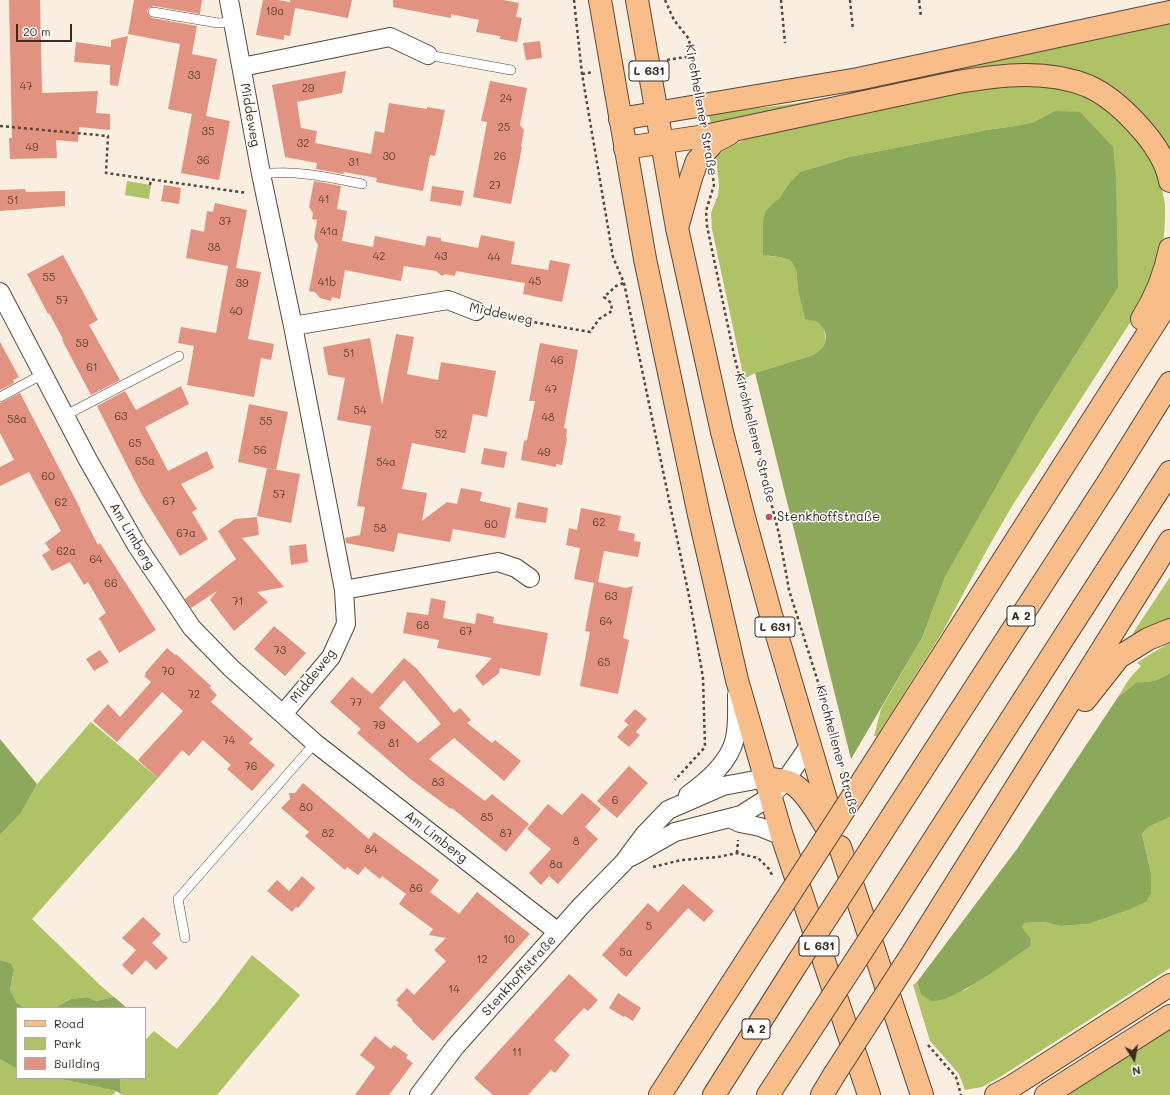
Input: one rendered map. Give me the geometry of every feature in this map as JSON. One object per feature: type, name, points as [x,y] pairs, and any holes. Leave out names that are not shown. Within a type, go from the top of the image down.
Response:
[{"type":"main road","name":"L 631","points":[[600,0],[646,265],[699,515],[738,680],[774,785],[782,836],[869,1095]]},
{"type":"main road","name":"Kirchhellener Straße","points":[[637,0],[677,228],[722,432],[829,823],[803,792],[795,785],[774,785]]},
{"type":"main road","points":[[620,119],[701,107],[858,80],[1170,12]]},
{"type":"main road","points":[[625,148],[740,129],[986,77],[1036,75],[1065,78],[1089,86],[1109,98],[1130,117],[1152,141],[1161,157],[1170,181]]},
{"type":"main road","points":[[677,228],[697,161],[714,142],[740,129]]},
{"type":"main road","points":[[1092,421],[1098,388],[1148,308],[1160,285],[1166,268],[1170,249]]},
{"type":"main road","points":[[660,1095],[853,796],[1170,299]]},
{"type":"main road","name":"A 2","points":[[714,1095],[870,848],[1103,490],[1170,383]]},
{"type":"main road","points":[[768,1095],[1170,472]]},
{"type":"main road","points":[[822,1095],[1170,541]]},
{"type":"main road","points":[[1009,798],[1119,657],[1148,639],[1170,630]]},
{"type":"main road","points":[[840,847],[922,1095]]},
{"type":"main road","points":[[996,1095],[1011,1087],[1170,985]]},
{"type":"main road","points":[[1046,1095],[1170,1016]]},
{"type":"street","name":"Middeweg","points":[[229,0],[265,195],[293,326],[344,590],[346,624],[331,657],[283,714]]},
{"type":"street","name":"Middeweg","points":[[242,67],[390,37],[428,54]]},
{"type":"street","name":"Am Limberg","points":[[0,292],[64,416],[137,546],[192,628],[231,668],[315,742],[558,932]]},
{"type":"street","name":"Middeweg","points":[[293,326],[448,300],[476,312]]},
{"type":"street","points":[[344,590],[498,562],[516,568],[530,578]]},
{"type":"street","points":[[668,810],[694,791],[714,772],[730,751],[735,738],[738,680]]},
{"type":"street","name":"Stenkhoffstraße","points":[[624,862],[675,832],[741,815],[774,785],[809,746]]},
{"type":"street","name":"Stenkhoffstraße","points":[[419,1095],[455,1047],[558,932],[624,862],[644,835],[668,810],[723,786],[774,785]]},
{"type":"street","points":[[729,818],[740,823],[760,827],[782,836]]},
{"type":"lane","points":[[153,12],[218,23],[233,22]]},
{"type":"lane","points":[[428,54],[511,70]]},
{"type":"lane","points":[[261,174],[282,172],[311,174],[362,184]]},
{"type":"lane","points":[[64,416],[179,356]]},
{"type":"lane","points":[[0,397],[43,374]]},
{"type":"lane","points":[[185,938],[178,899],[315,742]]},
{"type":"path","points":[[574,0],[582,74],[613,257],[624,283],[690,601],[703,678],[705,747]]},
{"type":"path","name":"Kirchhellener Straße","points":[[665,0],[674,20],[689,39],[701,107]]},
{"type":"path","points":[[781,0],[786,43]]},
{"type":"path","points":[[850,0],[853,30]]},
{"type":"path","points":[[919,0],[921,17]]},
{"type":"path","points":[[0,126],[108,136],[106,173],[265,195]]},
{"type":"path","name":"Kirchhellener Straße","points":[[708,149],[714,185],[706,211],[707,226],[734,355],[779,534],[789,590],[836,739],[844,776]]},
{"type":"path","points":[[150,185],[151,179]]},
{"type":"path","name":"Middeweg","points":[[476,312],[590,332],[599,319],[612,311],[611,303],[604,297],[616,286],[624,283]]},
{"type":"path","points":[[649,869],[681,860],[718,857],[737,853]]},
{"type":"path","points":[[926,1039],[928,1046],[956,1077],[961,1095]]},
{"type":"green space","points":[[1170,22],[1170,151],[1152,124],[1135,106],[1109,87],[1070,70],[711,127],[709,114],[792,104],[838,96],[913,75]]},
{"type":"green space","points":[[1013,83],[1074,90],[1109,109],[1144,145],[1159,175],[1165,204],[1164,236],[1155,274],[1133,318],[1012,506],[943,631],[877,736],[874,736],[881,709],[922,638],[945,577],[1036,417],[1118,288],[1054,111],[1034,122],[849,157],[800,172],[790,182],[780,197],[766,210],[767,256],[790,260],[796,269],[798,290],[805,318],[817,322],[824,328],[826,343],[821,350],[813,355],[755,373],[744,379],[712,229],[711,213],[718,195],[719,186],[716,156],[747,138],[941,96]]},
{"type":"green space","points":[[1054,111],[1080,112],[1113,147],[1116,179],[1118,288],[1036,417],[945,577],[922,638],[851,759],[755,373],[813,355],[820,351],[824,346],[826,336],[824,329],[818,323],[805,319],[798,290],[796,269],[790,260],[763,255],[763,222],[766,210],[780,197],[790,182],[800,172],[849,157],[1034,122]]},
{"type":"green space","points":[[127,181],[151,185],[149,199],[125,195]]},
{"type":"green space","points":[[1170,577],[1170,621],[1136,636],[1133,633]]},
{"type":"green space","points":[[1170,643],[1170,673],[1162,678],[1146,682],[1137,682],[1118,697],[1129,679],[1141,666],[1137,663]]},
{"type":"green space","points":[[1170,673],[1170,817],[1148,827],[1142,834],[1151,873],[1151,893],[1146,902],[1129,910],[1088,924],[1061,926],[1044,922],[1024,923],[1022,928],[1031,939],[1030,946],[1010,960],[982,979],[954,995],[941,1000],[932,1001],[921,995],[917,982],[1017,849],[1118,697],[1137,682],[1146,682],[1162,678]]},
{"type":"green space","points":[[91,722],[158,778],[32,919],[114,997],[96,1001],[87,997],[71,999],[56,1007],[23,1007],[17,1003],[10,990],[14,970],[11,963],[0,960],[0,835],[21,813],[37,784]]},
{"type":"green space","points":[[0,739],[37,784],[21,813],[0,835]]},
{"type":"green space","points":[[1170,817],[1170,968],[1000,1077],[982,1087],[965,1090],[959,1074],[930,1041],[913,985],[917,982],[921,995],[965,990],[1029,946],[1021,927],[1024,923],[1044,922],[1061,926],[1088,924],[1129,910],[1146,902],[1151,873],[1142,834],[1148,827]]},
{"type":"green space","points":[[252,955],[300,995],[217,1095],[121,1094],[120,1079],[146,1079],[146,1039],[154,1031],[177,1049],[216,1003]]},
{"type":"green space","points":[[0,960],[11,963],[14,970],[10,990],[17,1003],[23,1007],[16,1007],[16,1068],[0,1059]]},
{"type":"green space","points":[[87,997],[96,1001],[114,997],[126,1007],[56,1007],[71,999]]},
{"type":"green space","points":[[1170,1026],[1170,1095],[1064,1095]]},
{"type":"green space","points":[[0,1059],[16,1068],[16,1079],[61,1079],[116,1091],[113,1095],[0,1095]]},
{"type":"green space","points":[[61,1079],[120,1079],[121,1094],[116,1091]]},
{"type":"building","points":[[9,0],[40,0],[42,93],[98,91],[96,113],[110,114],[110,130],[79,127],[78,142],[56,140],[57,158],[10,159],[9,138],[12,138]]},
{"type":"building","points":[[134,0],[202,0],[200,14],[154,6],[149,8],[147,11],[149,16],[152,18],[197,26],[192,54],[217,59],[206,116],[230,121],[219,180],[181,173],[192,114],[168,109],[180,44],[128,34]]},
{"type":"building","points":[[263,0],[290,2],[290,0],[352,0],[348,18],[295,8],[290,36],[284,35],[284,40],[256,35]]},
{"type":"building","points":[[393,0],[503,0],[519,3],[516,17],[522,18],[517,42],[500,39],[500,36],[476,32],[479,20],[451,14],[451,18],[393,7]]},
{"type":"building","points":[[128,36],[118,86],[110,85],[110,65],[74,62],[76,42],[111,47],[111,40]]},
{"type":"building","points":[[540,41],[542,58],[526,60],[523,43]]},
{"type":"building","points":[[346,71],[342,93],[297,102],[301,128],[317,131],[315,143],[371,154],[375,131],[384,133],[389,103],[427,109],[427,107],[445,110],[435,156],[430,155],[423,191],[376,182],[377,178],[316,169],[317,163],[285,157],[272,85]]},
{"type":"building","points":[[490,81],[527,88],[520,125],[524,130],[522,147],[511,204],[473,197],[487,122],[481,121]]},
{"type":"building","points":[[314,181],[341,186],[337,209],[347,211],[342,241],[373,247],[375,236],[425,246],[427,236],[441,238],[441,241],[478,248],[481,235],[515,242],[511,264],[548,270],[550,260],[570,264],[562,302],[523,294],[525,283],[456,271],[455,276],[445,274],[442,276],[436,271],[404,266],[401,281],[345,270],[340,299],[332,297],[331,301],[320,298],[315,292],[309,291],[318,245],[314,238],[317,220],[312,219],[313,213],[309,207]]},
{"type":"building","points":[[164,185],[181,188],[179,204],[161,201]]},
{"type":"building","points":[[432,186],[464,191],[461,206],[430,201]]},
{"type":"building","points":[[25,189],[26,192],[65,191],[65,206],[0,211],[0,190]]},
{"type":"building","points":[[215,203],[247,210],[236,268],[261,272],[248,339],[274,344],[271,360],[261,358],[254,397],[187,385],[194,346],[178,343],[181,327],[216,333],[228,266],[186,258],[191,229],[204,232],[207,211],[213,212]]},
{"type":"building","points":[[63,255],[98,320],[89,325],[120,380],[91,395],[62,340],[63,339],[27,274]]},
{"type":"building","points":[[396,334],[414,337],[407,374],[438,380],[441,362],[496,371],[487,417],[473,414],[465,453],[412,443],[402,489],[427,493],[422,521],[447,502],[457,504],[461,488],[482,492],[480,501],[511,508],[505,538],[453,529],[450,542],[398,533],[394,552],[346,543],[345,538],[360,535],[365,507],[357,506],[371,426],[337,420],[345,378],[328,375],[323,347],[370,338],[382,405]]},
{"type":"building","points":[[0,342],[19,377],[13,380],[14,383],[0,390]]},
{"type":"building","points":[[540,343],[578,350],[564,428],[567,429],[567,438],[562,465],[556,464],[556,467],[521,460],[524,441],[527,440],[535,401],[529,401]]},
{"type":"building","points":[[181,386],[189,404],[145,427],[168,471],[207,451],[214,468],[181,484],[197,509],[192,512],[208,539],[180,556],[142,495],[97,406],[125,391],[136,410]]},
{"type":"building","points":[[20,393],[98,545],[100,543],[156,630],[119,653],[99,618],[106,613],[88,582],[84,585],[70,562],[52,571],[42,555],[50,550],[45,543],[61,531],[29,472],[0,486],[0,467],[14,460],[0,433],[0,403]]},
{"type":"building","points":[[249,404],[288,412],[276,470],[238,462]]},
{"type":"building","points":[[484,448],[507,452],[504,468],[481,464]]},
{"type":"building","points":[[267,468],[300,474],[291,523],[257,516]]},
{"type":"building","points":[[518,502],[548,508],[546,523],[515,518]]},
{"type":"building","points":[[581,508],[621,516],[618,530],[635,534],[634,541],[641,542],[638,557],[604,551],[598,582],[626,588],[633,586],[623,638],[629,640],[618,694],[580,686],[590,632],[585,631],[594,583],[574,579],[580,548],[566,545],[569,528],[577,530]]},
{"type":"building","points":[[257,517],[259,535],[242,538],[284,587],[257,592],[268,602],[234,631],[210,600],[217,591],[191,608],[185,599],[236,559],[218,531],[235,519]]},
{"type":"building","points":[[306,544],[308,562],[291,565],[289,546]]},
{"type":"building","points":[[431,598],[446,601],[443,618],[475,624],[477,613],[494,617],[493,623],[548,633],[540,676],[500,668],[499,673],[483,686],[475,676],[492,658],[437,648],[439,640],[403,633],[407,612],[428,615]]},
{"type":"building","points":[[274,626],[306,653],[285,676],[254,649]]},
{"type":"building","points":[[167,648],[175,655],[176,654],[211,686],[210,688],[217,695],[211,702],[253,739],[249,743],[275,765],[252,791],[227,769],[231,765],[203,740],[189,756],[182,750],[158,778],[138,760],[183,711],[162,692],[117,742],[93,721],[108,704],[120,717],[151,682],[144,676],[146,675],[145,673]]},
{"type":"building","points":[[100,650],[109,662],[94,671],[86,659]]},
{"type":"building","points":[[404,658],[416,668],[454,713],[460,708],[471,720],[467,723],[492,743],[495,740],[521,761],[504,781],[454,738],[429,759],[485,801],[492,794],[529,824],[506,852],[452,808],[451,809],[409,778],[357,733],[361,729],[330,702],[352,677],[372,694]],"holes":[[[404,680],[441,724],[418,743],[379,708]]]},
{"type":"building","points":[[635,709],[647,719],[636,732],[640,735],[629,747],[617,737],[628,725],[632,728],[624,721]]},
{"type":"building","points":[[629,766],[648,783],[617,818],[597,801]]},
{"type":"building","points":[[303,783],[369,839],[374,832],[439,880],[430,892],[459,914],[477,892],[530,934],[433,1041],[397,1005],[399,1003],[396,1000],[407,988],[414,995],[446,961],[434,950],[446,938],[429,935],[433,929],[399,904],[406,894],[382,876],[380,879],[365,867],[358,875],[347,867],[345,870],[305,836],[309,832],[281,808],[290,799],[289,793],[295,793]]},
{"type":"building","points":[[582,793],[601,809],[585,827],[598,839],[558,884],[549,876],[541,885],[529,873],[551,849],[527,829],[548,804],[562,815]]},
{"type":"building","points":[[302,876],[315,888],[298,908],[296,907],[292,912],[267,891],[277,880],[289,891]]},
{"type":"building","points":[[683,884],[714,911],[704,922],[688,908],[626,977],[602,955],[648,903],[658,912]]},
{"type":"building","points":[[143,917],[161,934],[152,943],[168,958],[156,970],[146,960],[132,975],[122,965],[136,950],[122,938]]},
{"type":"building","points":[[569,974],[598,1000],[588,1011],[584,1008],[554,1040],[570,1055],[555,1073],[551,1070],[528,1095],[493,1095],[474,1078]]},
{"type":"building","points":[[618,993],[641,1008],[633,1021],[609,1008]]},
{"type":"building","points":[[375,1036],[391,1049],[394,1045],[408,1055],[406,1058],[413,1063],[389,1095],[355,1095],[375,1067],[360,1055]]},
{"type":"place","name":"Stenkhoffstraße","points":[[769,517]]}]
